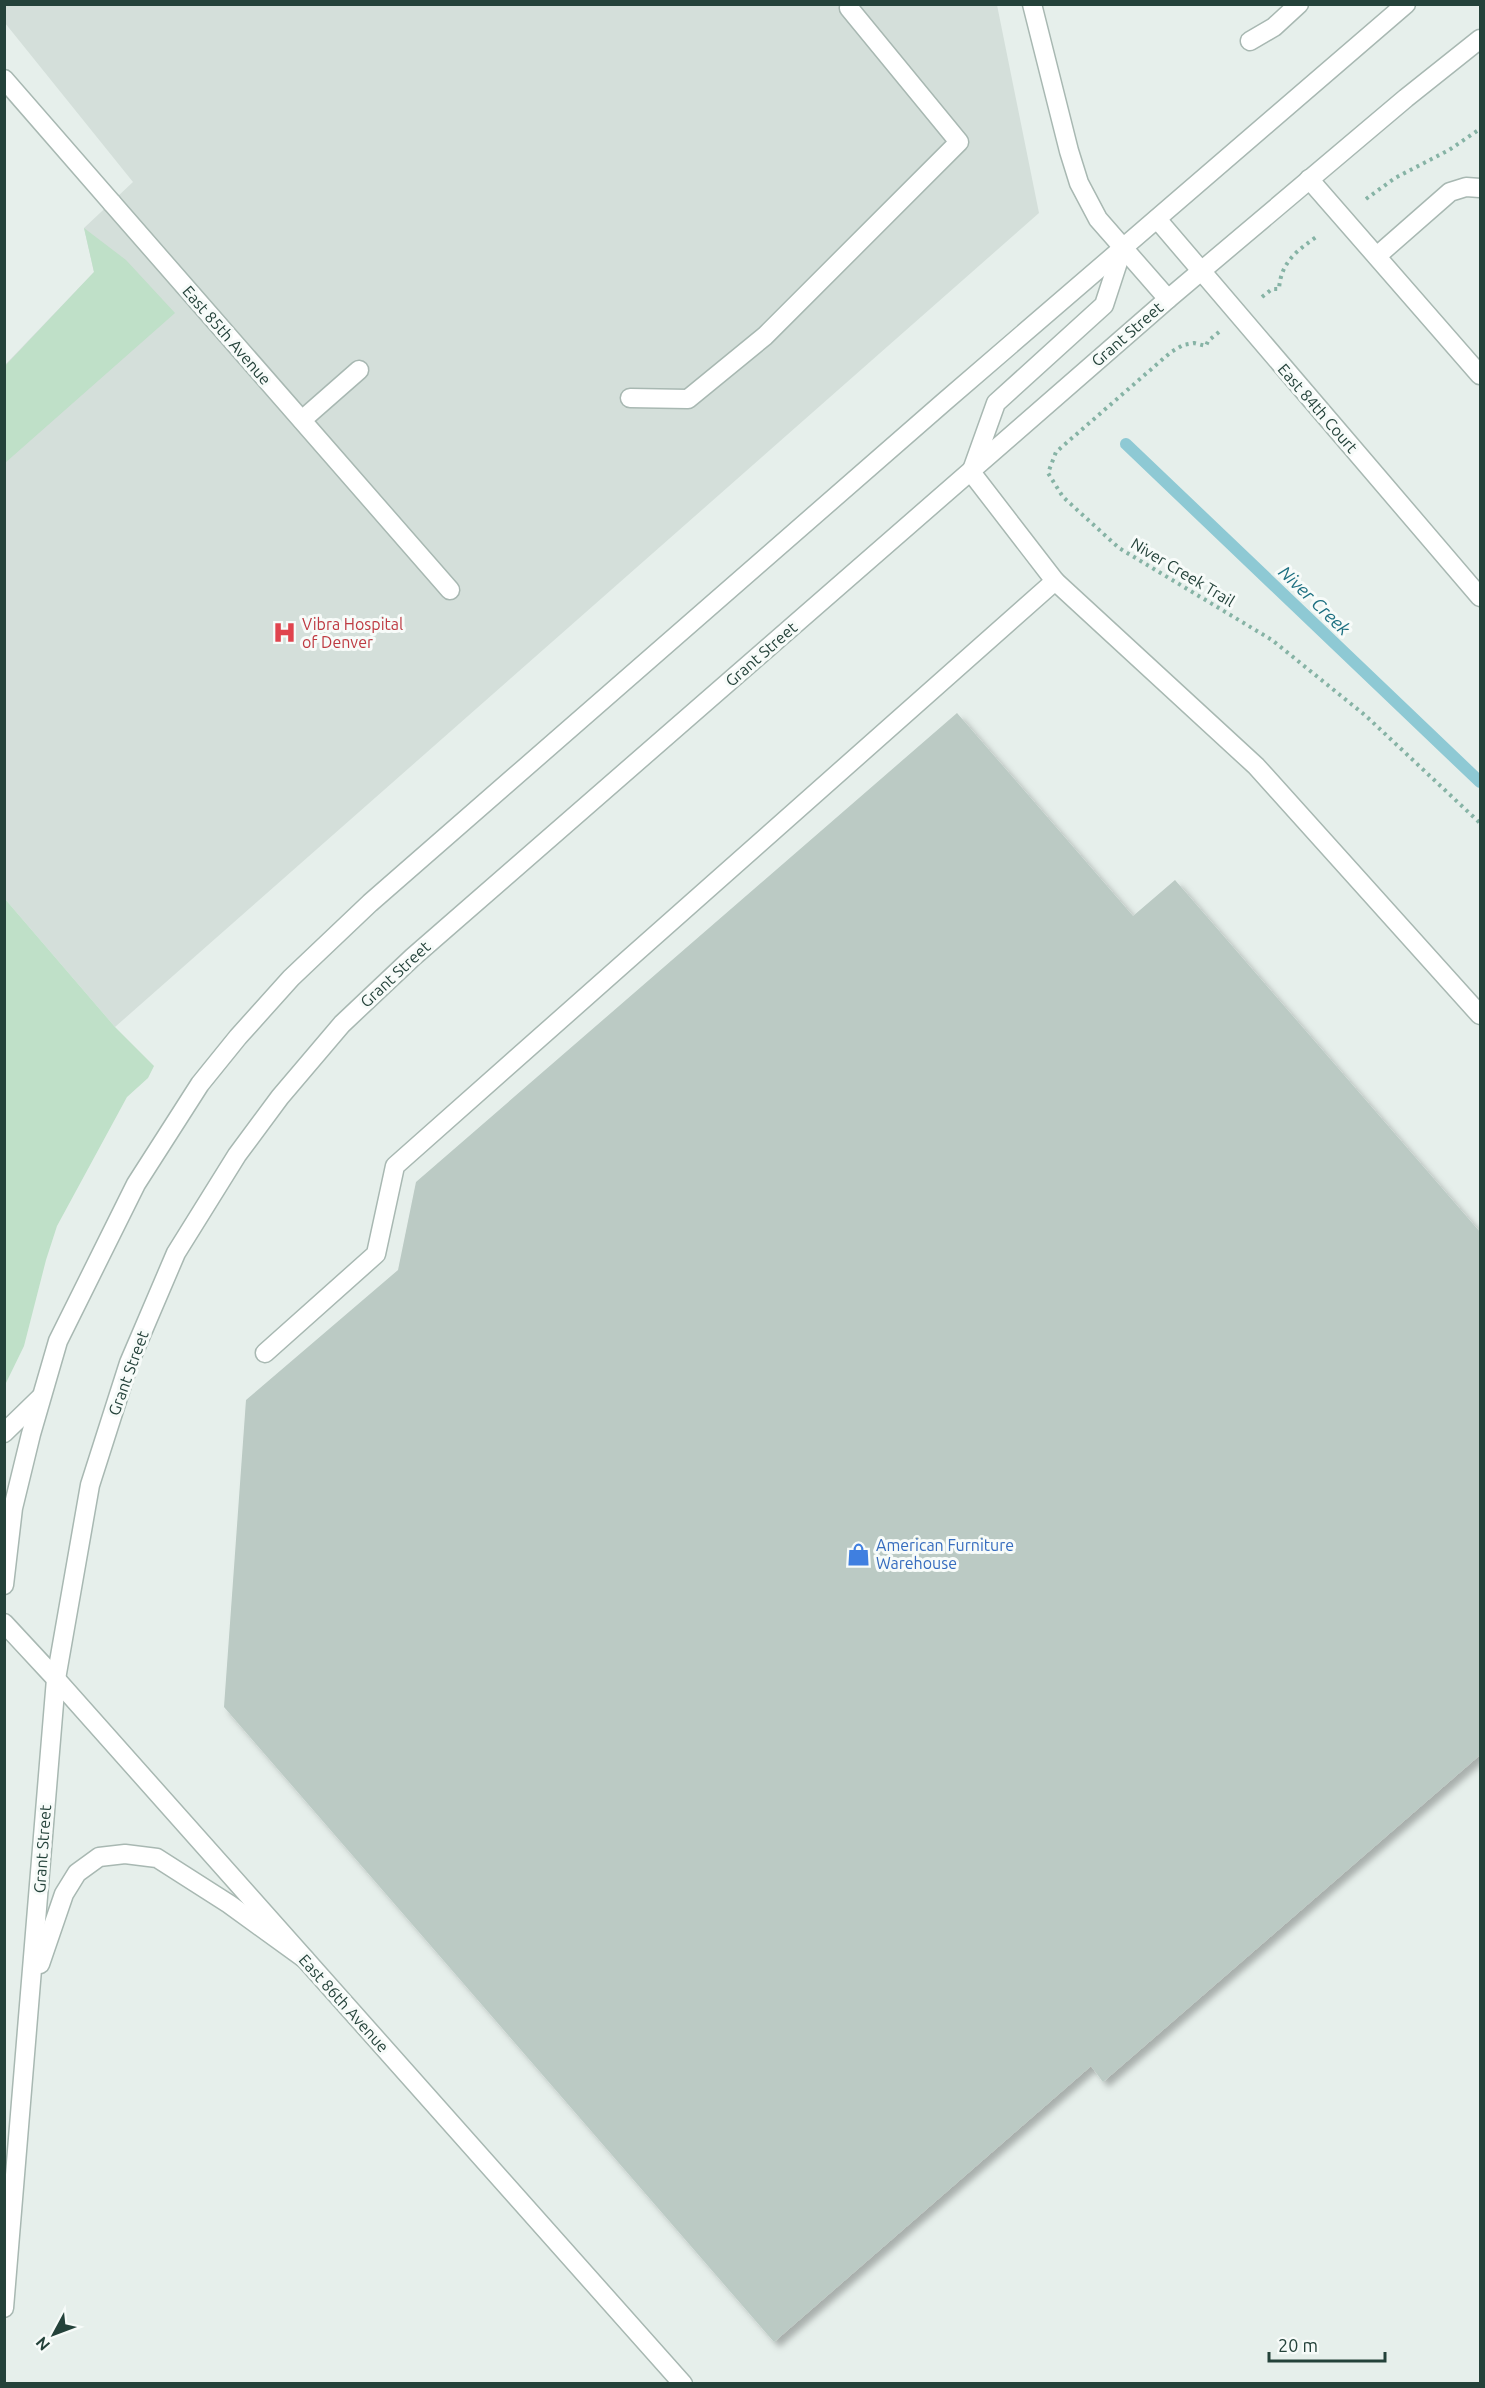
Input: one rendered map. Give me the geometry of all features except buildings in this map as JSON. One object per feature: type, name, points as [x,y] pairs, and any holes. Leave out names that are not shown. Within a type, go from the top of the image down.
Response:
[{"type":"street","points":[[630,398],[688,399],[765,336],[959,142],[849,8],[850,4]]},
{"type":"street","points":[[1032,4],[1079,183],[1098,219],[1168,299]]},
{"type":"street","points":[[1250,41],[1274,27],[1299,4]]},
{"type":"street","points":[[4,1585],[13,1508],[58,1341],[136,1184],[200,1084],[238,1037],[291,978],[379,896],[1406,4]]},
{"type":"street","name":"Grant Street","points":[[4,2308],[56,1679],[90,1485],[129,1363],[176,1253],[237,1155],[280,1097],[342,1024],[413,957],[1168,299],[1406,98],[1480,39]]},
{"type":"street","name":"East 85th Avenue","points":[[4,79],[450,590]]},
{"type":"street","points":[[1309,179],[1480,375]]},
{"type":"street","points":[[1377,256],[1450,192],[1466,187],[1480,188]]},
{"type":"street","name":"East 84th Court","points":[[1157,219],[1480,597]]},
{"type":"street","points":[[1123,249],[1104,305],[996,403],[971,472],[1055,581],[1256,766],[1480,1015]]},
{"type":"street","points":[[302,420],[359,370]]},
{"type":"street","points":[[265,1353],[376,1254],[395,1166],[1055,581]]},
{"type":"street","points":[[4,1433],[43,1394]]},
{"type":"street","name":"East 86th Avenue","points":[[4,1623],[683,2384]]},
{"type":"street","points":[[31,1991],[64,1894],[77,1873],[99,1857],[125,1854],[157,1858],[229,1904],[305,1959]]},
{"type":"path","points":[[1371,195],[1395,178],[1449,150],[1480,129]]},
{"type":"path","points":[[1272,289],[1279,289],[1284,265],[1300,249],[1324,231]]},
{"type":"path","name":"Niver Creek Trail","points":[[1208,341],[1206,346],[1194,343],[1183,345],[1160,360],[1056,452],[1048,473],[1063,497],[1119,548],[1272,640],[1366,716],[1480,823]]},
{"type":"shaded area","name":"Vibra Hospital of Denver","points":[[5,5],[997,5],[1039,213],[115,1027],[5,899],[4,366],[94,272],[84,228],[133,182],[5,23]]},
{"type":"green space","points":[[84,228],[126,260],[175,313],[5,463],[5,366],[94,272]]},
{"type":"green space","points":[[5,899],[115,1027],[154,1066],[148,1078],[127,1097],[57,1226],[24,1346],[5,1385]]},
{"type":"waterway","name":"Niver Creek","points":[[1126,444],[1480,782]]},
{"type":"place","name":"Vibra Hospital of Denver","points":[[284,633]]},
{"type":"place","name":"American Furniture Warehouse","points":[[858,1554]]}]
